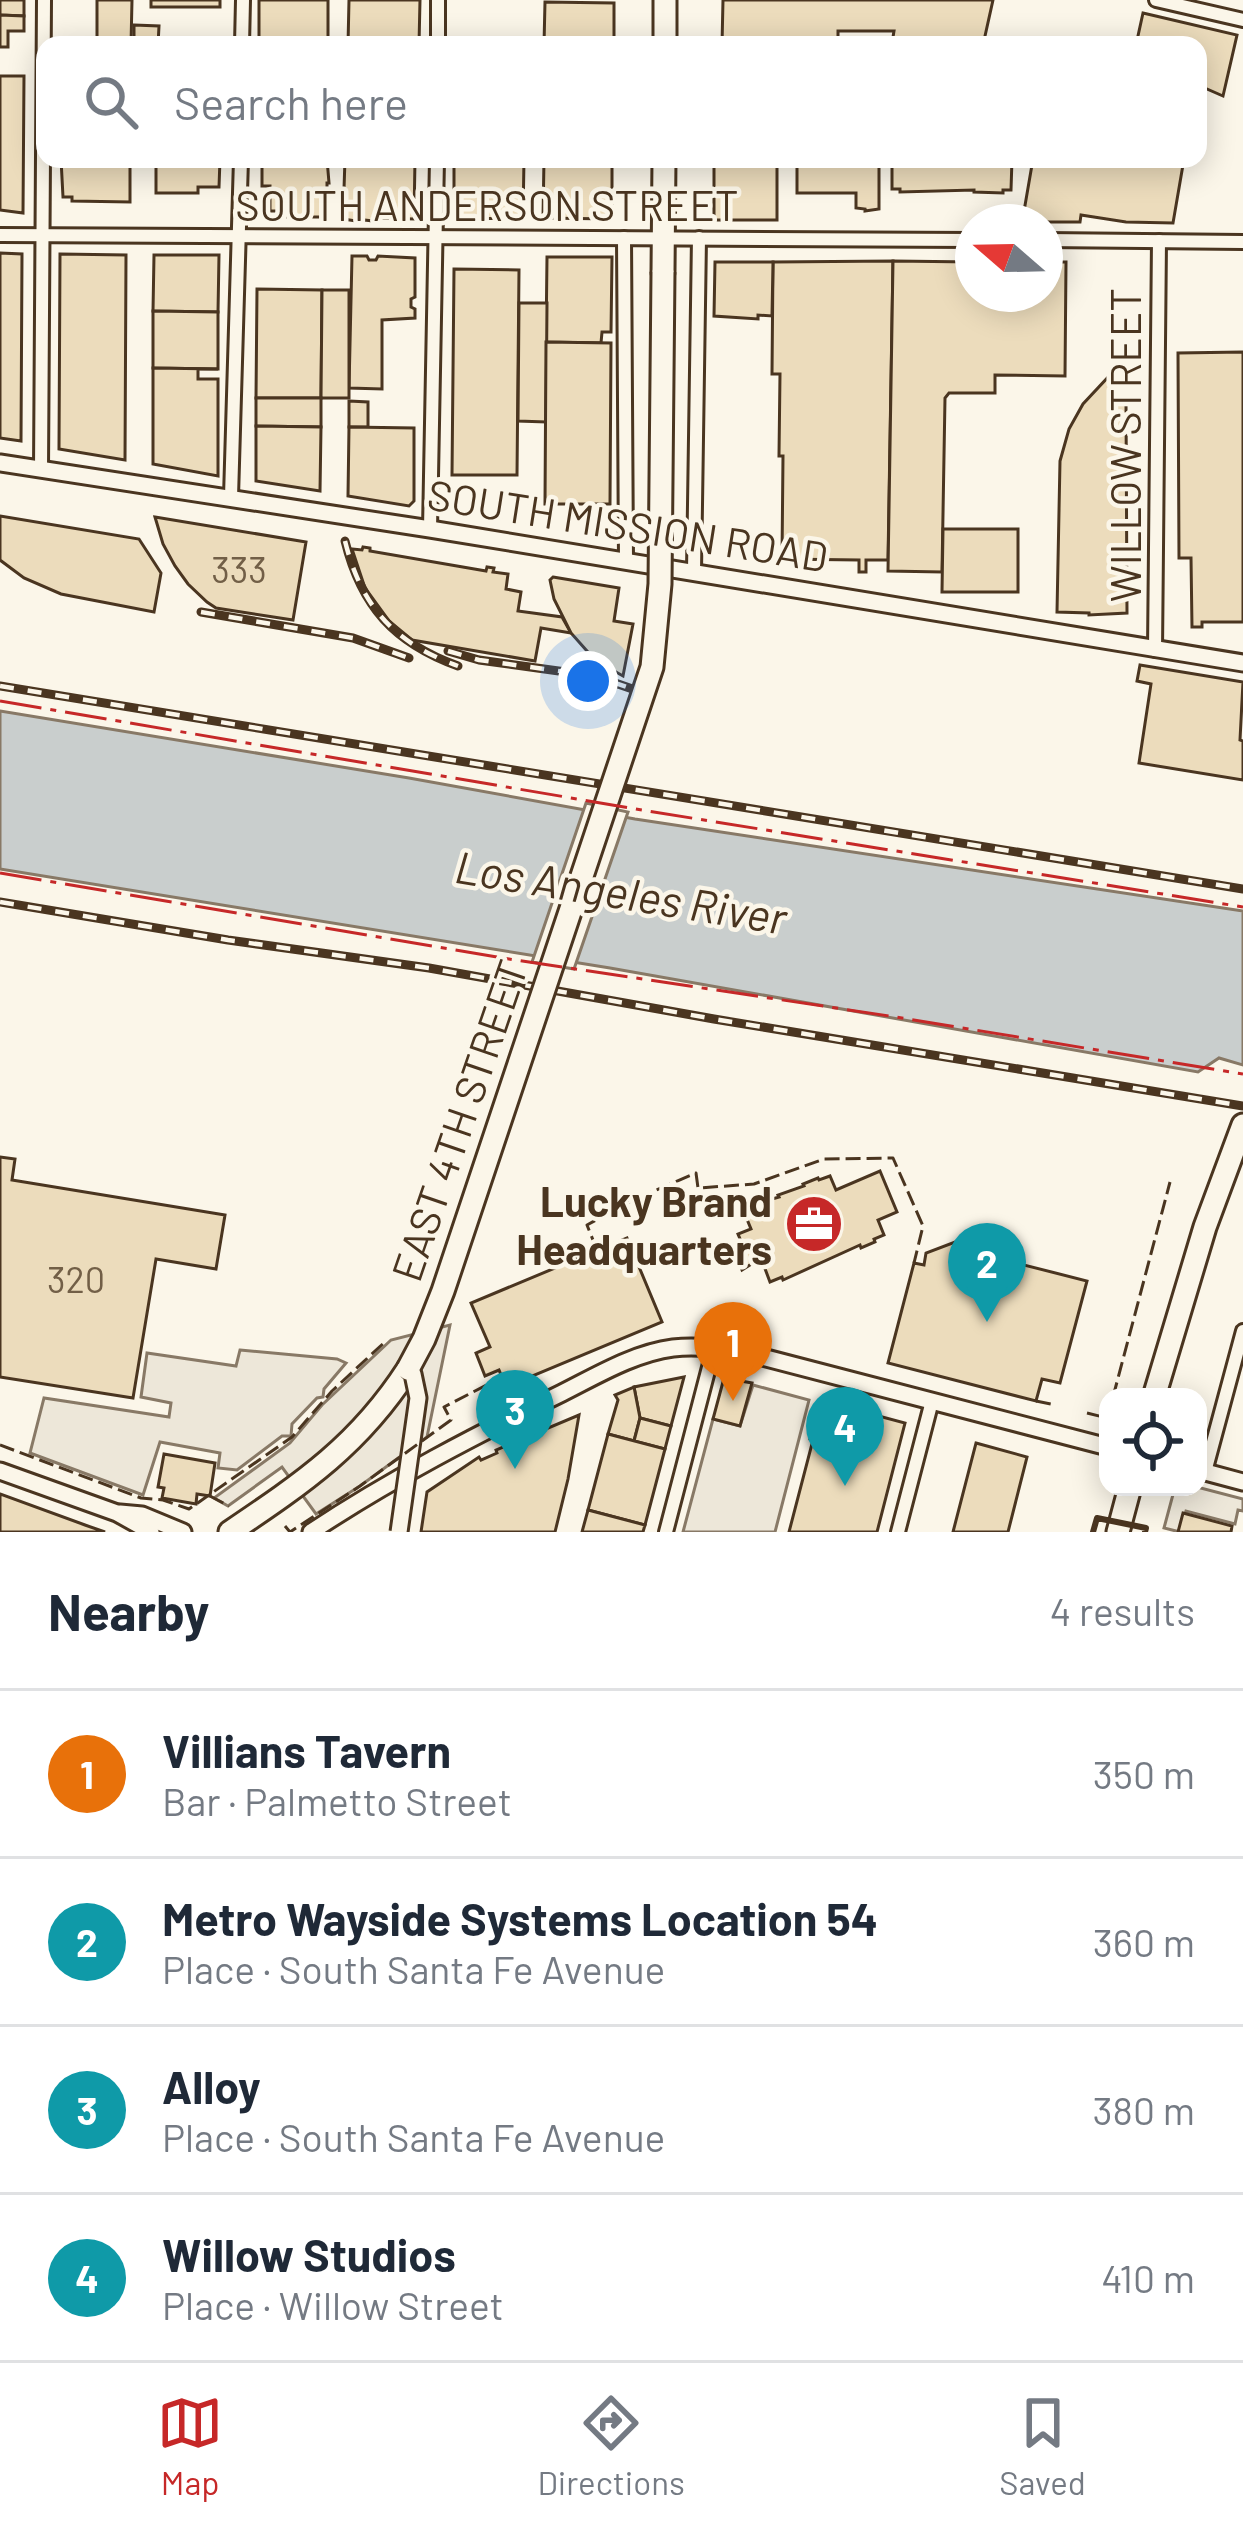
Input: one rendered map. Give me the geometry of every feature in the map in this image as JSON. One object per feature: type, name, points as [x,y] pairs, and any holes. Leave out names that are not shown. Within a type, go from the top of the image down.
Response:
[{"type":"main road","points":[[665,0],[665,36]]},
{"type":"main road","name":"EAST 4TH STREET","points":[[230,1532],[305,1481],[346,1446],[408,1369],[443,1291],[652,667],[660,584],[664,168]]},
{"type":"main road","points":[[1157,1388],[1205,1227],[1243,1125]]},
{"type":"main road","points":[[1119,1527],[1128,1496]]},
{"type":"street","points":[[44,0],[44,36]]},
{"type":"street","points":[[242,36],[243,0]]},
{"type":"street","points":[[438,36],[439,0]]},
{"type":"street","points":[[1156,0],[1243,20]]},
{"type":"street","points":[[41,470],[43,168]]},
{"type":"street","points":[[231,497],[241,168]]},
{"type":"street","points":[[430,529],[437,168]]},
{"type":"street","name":"SOUTH ANDERSON STREET","points":[[0,235],[955,240]]},
{"type":"street","points":[[624,238],[626,560]]},
{"type":"street","points":[[694,571],[699,238]]},
{"type":"street","points":[[1063,241],[1243,242]]},
{"type":"street","name":"WILLOW STREET","points":[[1155,650],[1159,241]]},
{"type":"street","name":"SOUTH MISSION ROAD","points":[[0,463],[626,560],[1243,663]]},
{"type":"street","points":[[1207,1455],[1243,1331]]},
{"type":"street","points":[[311,1532],[490,1428],[622,1365],[673,1348],[746,1353],[1099,1445]]},
{"type":"street","points":[[666,1532],[714,1348]]},
{"type":"street","points":[[399,1532],[418,1398],[408,1369]]},
{"type":"street","points":[[898,1532],[932,1401]]},
{"type":"street","points":[[0,1471],[117,1513],[151,1532]]},
{"type":"street","points":[[1207,1473],[1243,1482]]},
{"type":"street","points":[[117,1513],[142,1515],[183,1532]]},
{"type":"shaded area","points":[[450,1325],[427,1437],[316,1514],[282,1467],[228,1506],[214,1498],[290,1443],[322,1405],[391,1340]]},
{"type":"shaded area","points":[[240,1350],[346,1363],[324,1389],[323,1397],[292,1424],[291,1436],[282,1436],[237,1470],[218,1468],[220,1453],[160,1442],[143,1495],[30,1453],[44,1398],[169,1417],[171,1403],[141,1397],[147,1353],[236,1366]]},
{"type":"shaded area","points":[[753,1385],[809,1400],[775,1532],[683,1532],[713,1419],[740,1426]]},
{"type":"shaded area","points":[[1207,1490],[1243,1499],[1243,1511],[1238,1510],[1235,1524],[1186,1511],[1180,1532],[1164,1528],[1173,1496],[1207,1496]]},
{"type":"water","name":"Los Angeles River","points":[[0,711],[635,819],[1243,911],[1243,1065],[1219,1058],[1198,1072],[610,968],[0,869]]},
{"type":"pier","points":[[586,803],[628,812],[574,969],[532,962]]},
{"type":"building","points":[[0,0],[24,0],[24,16],[0,15]]},
{"type":"building","points":[[97,0],[132,0],[131,36],[97,36]]},
{"type":"building","points":[[151,0],[220,0],[220,7],[151,7]]},
{"type":"building","points":[[259,0],[328,0],[328,36],[259,36]]},
{"type":"building","points":[[349,0],[420,0],[419,36],[348,36]]},
{"type":"building","points":[[723,0],[993,0],[985,36],[838,31],[838,36],[722,36]]},
{"type":"building","points":[[545,2],[614,3],[614,36],[544,36]]},
{"type":"building","points":[[1143,13],[1237,35],[1223,96],[1207,89],[1207,36],[1138,36]]},
{"type":"building","points":[[0,15],[24,16],[24,31],[8,31],[8,47],[0,47]]},
{"type":"building","points":[[134,25],[159,26],[158,36],[134,36]]},
{"type":"building","points":[[0,76],[24,76],[23,213],[0,210]]},
{"type":"building","points":[[61,168],[130,168],[130,202],[63,197]]},
{"type":"building","points":[[156,168],[220,168],[219,187],[198,187],[198,193],[156,193]]},
{"type":"building","points":[[262,168],[328,168],[327,217],[288,217],[288,211],[270,211],[270,186],[262,186]]},
{"type":"building","points":[[345,168],[415,168],[414,219],[343,219]]},
{"type":"building","points":[[454,168],[524,168],[523,219],[454,218]]},
{"type":"building","points":[[544,168],[612,168],[612,219],[543,218]]},
{"type":"building","points":[[714,168],[777,168],[777,220],[714,220]]},
{"type":"building","points":[[797,168],[879,168],[879,209],[856,208],[856,193],[797,193]]},
{"type":"building","points":[[892,168],[1012,168],[1011,190],[1003,193],[892,189]]},
{"type":"building","points":[[1031,168],[1182,168],[1173,223],[1081,215],[1080,222],[1063,222],[1063,204],[1025,204]]},
{"type":"building","points":[[0,253],[22,254],[21,441],[0,438]]},
{"type":"building","points":[[60,254],[126,255],[125,460],[59,449]]},
{"type":"building","points":[[154,255],[219,255],[218,312],[153,311]]},
{"type":"building","points":[[352,256],[415,258],[411,307],[415,318],[382,320],[382,389],[349,388]]},
{"type":"building","points":[[547,257],[612,257],[611,332],[602,332],[601,343],[546,342]]},
{"type":"building","points":[[893,261],[888,560],[866,560],[866,572],[859,572],[859,560],[782,559],[780,374],[772,374],[773,262]]},
{"type":"building","points":[[893,261],[955,262],[955,312],[1063,312],[1066,262],[1065,376],[995,375],[995,393],[949,393],[945,398],[942,572],[888,571]]},
{"type":"building","points":[[715,262],[773,262],[772,316],[714,316]]},
{"type":"building","points":[[454,269],[519,270],[517,475],[452,475]]},
{"type":"building","points":[[257,289],[322,290],[321,398],[256,398]]},
{"type":"building","points":[[322,290],[349,290],[349,398],[321,398]]},
{"type":"building","points":[[519,303],[547,303],[546,422],[518,421]]},
{"type":"building","points":[[153,311],[218,312],[218,369],[153,368]]},
{"type":"building","points":[[546,342],[611,343],[610,504],[545,504]]},
{"type":"building","points":[[1243,352],[1243,622],[1202,622],[1202,627],[1192,627],[1191,558],[1179,558],[1178,353]]},
{"type":"building","points":[[153,368],[218,369],[198,369],[198,379],[218,379],[218,476],[153,464]]},
{"type":"building","points":[[1111,374],[1112,403],[1126,403],[1127,613],[1057,612],[1060,461],[1069,429],[1083,404]]},
{"type":"building","points":[[256,398],[321,398],[321,427],[256,426]]},
{"type":"building","points":[[349,401],[368,402],[368,427],[349,427]]},
{"type":"building","points":[[256,426],[321,427],[320,491],[256,481]]},
{"type":"building","points":[[349,427],[414,428],[414,501],[409,506],[348,496]]},
{"type":"building","points":[[0,516],[139,539],[161,573],[154,612],[61,594],[24,578],[0,560]]},
{"type":"building","points":[[155,517],[306,542],[293,620],[216,608],[207,602],[175,566]]},
{"type":"building","points":[[943,529],[1018,529],[1018,592],[942,592]]},
{"type":"building","points":[[363,547],[486,571],[494,568],[493,572],[508,574],[506,589],[521,592],[518,611],[562,617],[571,633],[541,628],[535,661],[412,640],[389,621],[365,588],[352,549]]},
{"type":"building","points":[[553,577],[619,588],[614,621],[633,624],[623,676],[595,660],[571,633],[554,599]]},
{"type":"building","points":[[1140,665],[1243,682],[1243,780],[1139,763],[1151,684],[1137,681]]},
{"type":"building","points":[[0,1157],[15,1159],[12,1180],[225,1215],[216,1269],[156,1259],[133,1398],[0,1377]]},
{"type":"building","name":"Lucky Brand Headquarters","points":[[880,1171],[897,1212],[878,1220],[884,1235],[875,1242],[783,1280],[770,1282],[761,1258],[742,1270],[737,1257],[743,1246],[738,1234],[751,1229],[744,1212],[752,1205],[818,1178],[830,1176],[836,1190]]},
{"type":"building","points":[[971,1236],[977,1253],[1087,1281],[1060,1383],[1042,1379],[1036,1401],[888,1363],[914,1263],[924,1265],[926,1253]]},
{"type":"building","points":[[627,1238],[662,1322],[506,1387],[499,1370],[485,1376],[476,1353],[490,1347],[471,1303]]},
{"type":"building","points":[[684,1377],[671,1426],[640,1418],[634,1387]]},
{"type":"building","points":[[724,1378],[752,1383],[740,1426],[713,1419]]},
{"type":"building","points":[[634,1387],[640,1418],[634,1441],[608,1434],[618,1400],[615,1395]]},
{"type":"building","points":[[845,1407],[905,1423],[877,1532],[789,1532],[813,1426],[838,1433]]},
{"type":"building","points":[[579,1415],[555,1532],[421,1532],[427,1492],[479,1457]]},
{"type":"building","points":[[640,1418],[671,1426],[665,1449],[634,1441]]},
{"type":"building","points":[[608,1434],[665,1449],[645,1525],[588,1510]]},
{"type":"building","points":[[976,1443],[1027,1457],[1008,1532],[953,1532]]},
{"type":"building","points":[[164,1454],[215,1463],[210,1496],[197,1494],[196,1504],[162,1498],[164,1488],[158,1487]]},
{"type":"building","points":[[0,1494],[85,1525],[105,1532],[0,1532]]},
{"type":"building","points":[[588,1510],[645,1525],[643,1532],[582,1532]]},
{"type":"building","points":[[1183,1513],[1232,1526],[1231,1532],[1178,1532]]},
{"type":"railway","points":[[345,541],[360,585],[384,619],[416,646],[458,666]]},
{"type":"railway","points":[[201,612],[353,638],[409,658]]},
{"type":"railway","points":[[448,651],[479,660],[595,676],[644,693]]},
{"type":"railway","points":[[0,686],[1243,889]]},
{"type":"railway","points":[[0,902],[429,968],[1243,1106]]},
{"type":"fence","points":[[597,1250],[587,1225],[696,1173],[698,1188],[754,1184],[824,1159],[893,1158],[923,1226],[914,1263]]},
{"type":"fence","points":[[1115,1388],[1170,1182]]},
{"type":"fence","points":[[0,1445],[141,1498],[189,1509],[292,1437],[332,1391],[387,1340]]},
{"type":"fence","points":[[285,1526],[290,1532],[360,1486],[451,1420],[444,1407],[502,1377]]},
{"type":"fence","points":[[1036,1401],[1051,1404]]},
{"type":"fence","points":[[1087,1413],[1099,1416]]},
{"type":"fence","points":[[210,1496],[229,1506]]},
{"type":"wall","points":[[1093,1532],[1097,1518],[1146,1528],[1145,1532]]},
{"type":"power","points":[[0,701],[1243,907]]},
{"type":"power","points":[[0,873],[509,959],[1243,1074]]},
{"type":"place","name":"Lucky Brand Headquarters","points":[[814,1224]]},
{"type":"place","name":"Metro Wayside Systems Location 54","points":[[987,1322]]},
{"type":"place","name":"Villians Tavern","points":[[733,1401]]},
{"type":"place","name":"Alloy","points":[[515,1469]]},
{"type":"place","name":"Willow Studios","points":[[845,1486]]}]
